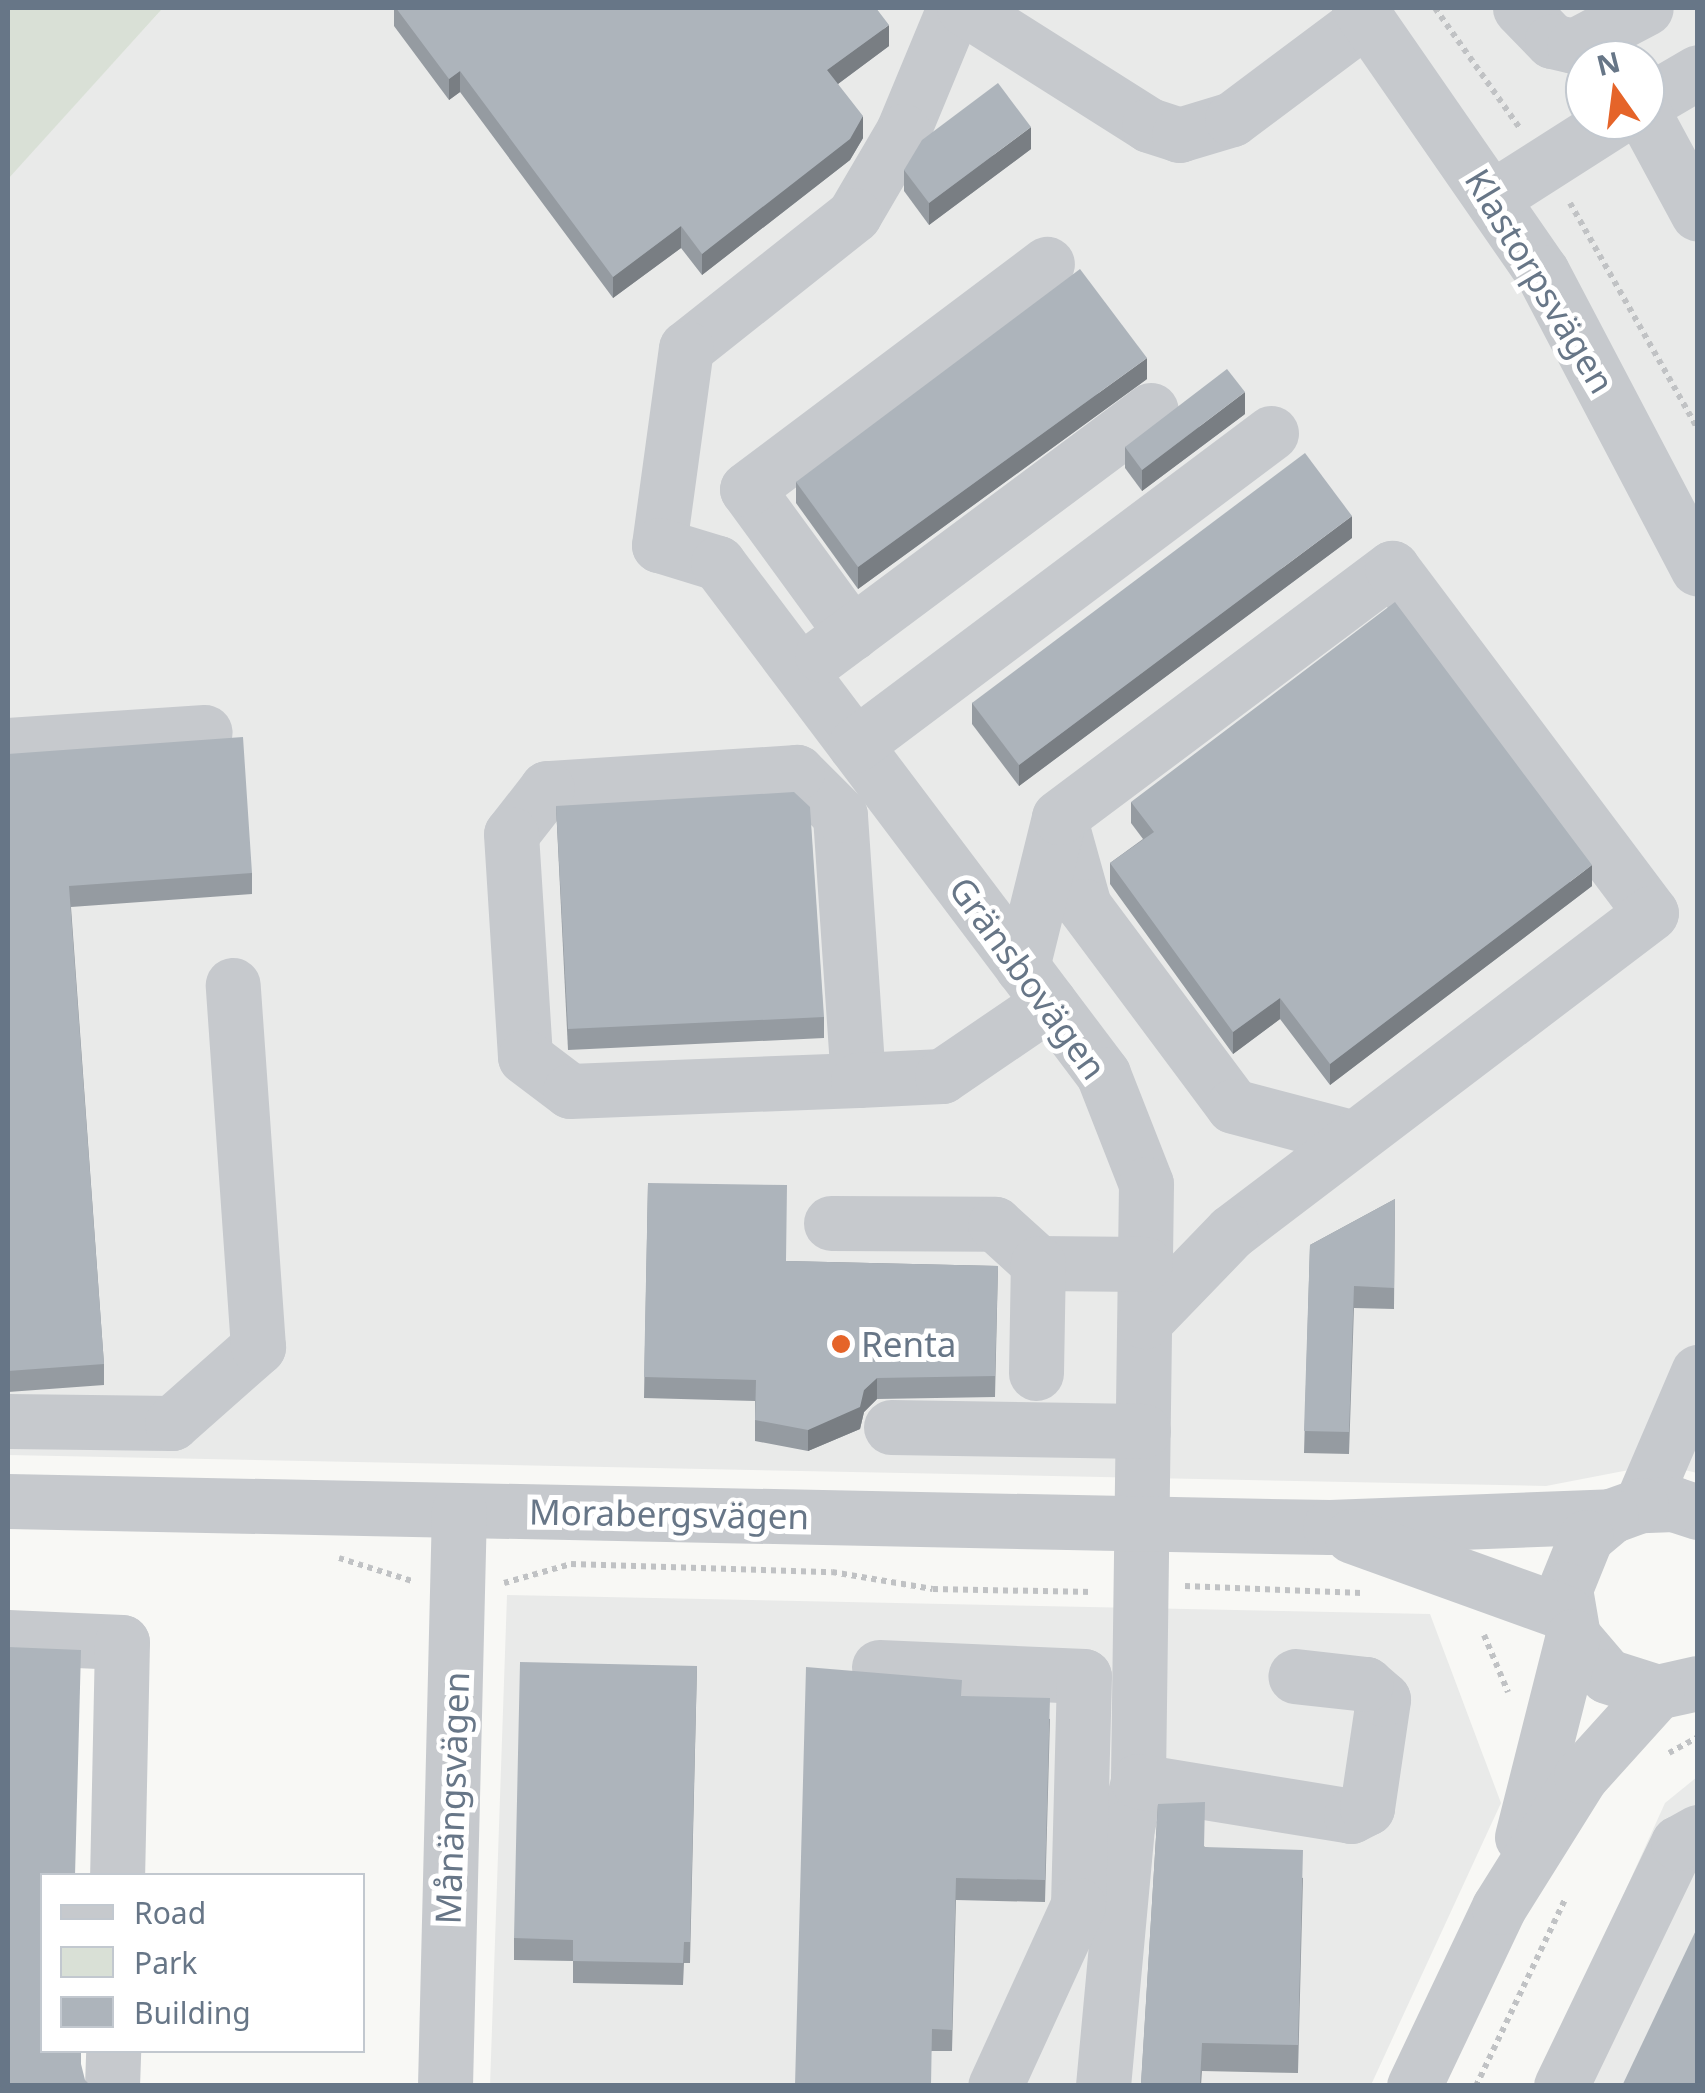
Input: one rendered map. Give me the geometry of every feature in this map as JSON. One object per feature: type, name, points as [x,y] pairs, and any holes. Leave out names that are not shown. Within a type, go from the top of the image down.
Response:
[{"type":"street","name":"Gränsbovägen","points":[[954,8],[903,131],[854,214],[686,348],[658,544],[718,564],[1103,1074],[1146,1184],[1138,1782],[1127,1827],[1104,2086]]},
{"type":"street","points":[[964,8],[1149,125],[1180,136],[1232,119],[1363,13]]},
{"type":"street","points":[[1520,8],[1552,41],[1574,46],[1632,11]]},
{"type":"street","name":"Klastorpsvägen","points":[[1363,13],[1542,272],[1698,570]]},
{"type":"street","points":[[1665,91],[1698,72]]},
{"type":"street","points":[[1493,197],[1579,140]]},
{"type":"street","points":[[1658,140],[1698,214]]},
{"type":"street","points":[[852,633],[747,489],[1047,264]]},
{"type":"street","points":[[800,672],[1150,410]]},
{"type":"street","points":[[855,745],[1271,433]]},
{"type":"street","points":[[858,1080],[840,815],[797,772],[547,788],[512,834],[525,1057],[570,1091],[858,1080],[942,1076],[1036,985],[1059,818],[1392,568],[1650,912],[1231,1232],[1144,1321]]},
{"type":"street","points":[[8,745],[205,732]]},
{"type":"street","points":[[1059,818],[1084,906],[1233,1106],[1354,1138]]},
{"type":"street","points":[[8,1421],[172,1423],[258,1347],[232,986]]},
{"type":"street","points":[[831,1223],[996,1224],[1038,1264],[1145,1264]]},
{"type":"street","points":[[1036,1373],[1038,1264]]},
{"type":"street","points":[[1499,1907],[1539,1783],[1569,1625],[1570,1565],[1586,1537],[1626,1510],[1698,1372]]},
{"type":"street","points":[[891,1427],[1143,1431]]},
{"type":"street","name":"Morabergsvägen","points":[[8,1501],[1330,1528],[1674,1504],[1698,1512]]},
{"type":"street","name":"Månängsvägen","points":[[444,2086],[458,1510]]},
{"type":"street","name":"Morabergsvägen","points":[[1330,1528],[1569,1625]]},
{"type":"street","points":[[1569,1625],[1607,1676],[1677,1688]]},
{"type":"street","points":[[8,1637],[122,1642],[117,1873]]},
{"type":"street","points":[[879,1668],[1084,1676],[1078,1905],[995,2086]]},
{"type":"street","points":[[1138,1782],[1351,1816],[1367,1808],[1383,1699],[1366,1684],[1294,1676]]},
{"type":"street","points":[[1414,2086],[1499,1907],[1581,1776],[1677,1688]]},
{"type":"street","points":[[1561,2086],[1678,1843],[1698,1832]]},
{"type":"street","points":[[112,2086],[113,2053]]},
{"type":"path","points":[[1435,8],[1600,249],[1698,428]]},
{"type":"path","points":[[321,1557],[340,1558],[399,1580],[458,1583],[507,1583],[571,1564],[832,1572],[933,1589],[1138,1592],[1200,1584],[1383,1594]]},
{"type":"path","points":[[1664,1755],[1698,1737]]},
{"type":"path","points":[[1476,2086],[1568,1892]]},
{"type":"shaded area","points":[[163,8],[1697,8],[1697,1473],[1660,1464],[1546,1486],[8,1455],[8,178]]},
{"type":"shaded area","points":[[507,1595],[1430,1614],[1501,1803],[1371,2085],[490,2086]]},
{"type":"shaded area","points":[[1697,1777],[1697,2085],[1537,2086],[1665,1803]]},
{"type":"green space","points":[[8,8],[163,8],[8,179]]},
{"type":"building","points":[[396,8],[876,8],[889,25],[827,70],[863,116],[850,139],[702,254],[681,226],[613,277],[460,71],[449,79]]},
{"type":"building","points":[[998,83],[1031,127],[929,203],[904,170],[922,140]]},
{"type":"building","points":[[1080,269],[1147,358],[858,567],[796,482]]},
{"type":"building","points":[[1227,369],[1245,392],[1142,470],[1125,447]]},
{"type":"building","points":[[1305,453],[1352,516],[1019,765],[972,703]]},
{"type":"building","points":[[1395,602],[1592,865],[1330,1064],[1280,998],[1233,1032],[1110,863],[1154,832],[1131,802]]},
{"type":"building","points":[[243,737],[252,873],[69,886],[104,1364],[8,1371],[8,754]]},
{"type":"building","points":[[794,792],[810,807],[824,1017],[568,1029],[556,806]]},
{"type":"building","points":[[648,1183],[787,1185],[786,1261],[998,1266],[995,1376],[877,1378],[864,1390],[860,1407],[808,1430],[755,1420],[756,1380],[644,1377]]},
{"type":"building","points":[[1395,1199],[1394,1288],[1354,1286],[1349,1432],[1304,1431],[1310,1245]]},
{"type":"building","points":[[8,1647],[81,1650],[75,1873],[40,1873],[40,2053],[81,2053],[85,2080],[91,2086],[8,2086]]},
{"type":"building","points":[[520,1662],[697,1666],[690,1942],[684,1942],[683,1963],[573,1961],[573,1940],[514,1938]]},
{"type":"building","points":[[806,1667],[962,1680],[961,1696],[1050,1698],[1045,1880],[956,1878],[952,2030],[932,2029],[931,2086],[795,2086]]},
{"type":"building","points":[[1205,1802],[1204,1847],[1303,1850],[1298,2045],[1202,2043],[1200,2084],[1141,2083],[1158,1804]]},
{"type":"building","points":[[1698,1926],[1698,2086],[1622,2086]]},
{"type":"place","name":"Renta","points":[[841,1344]]}]
